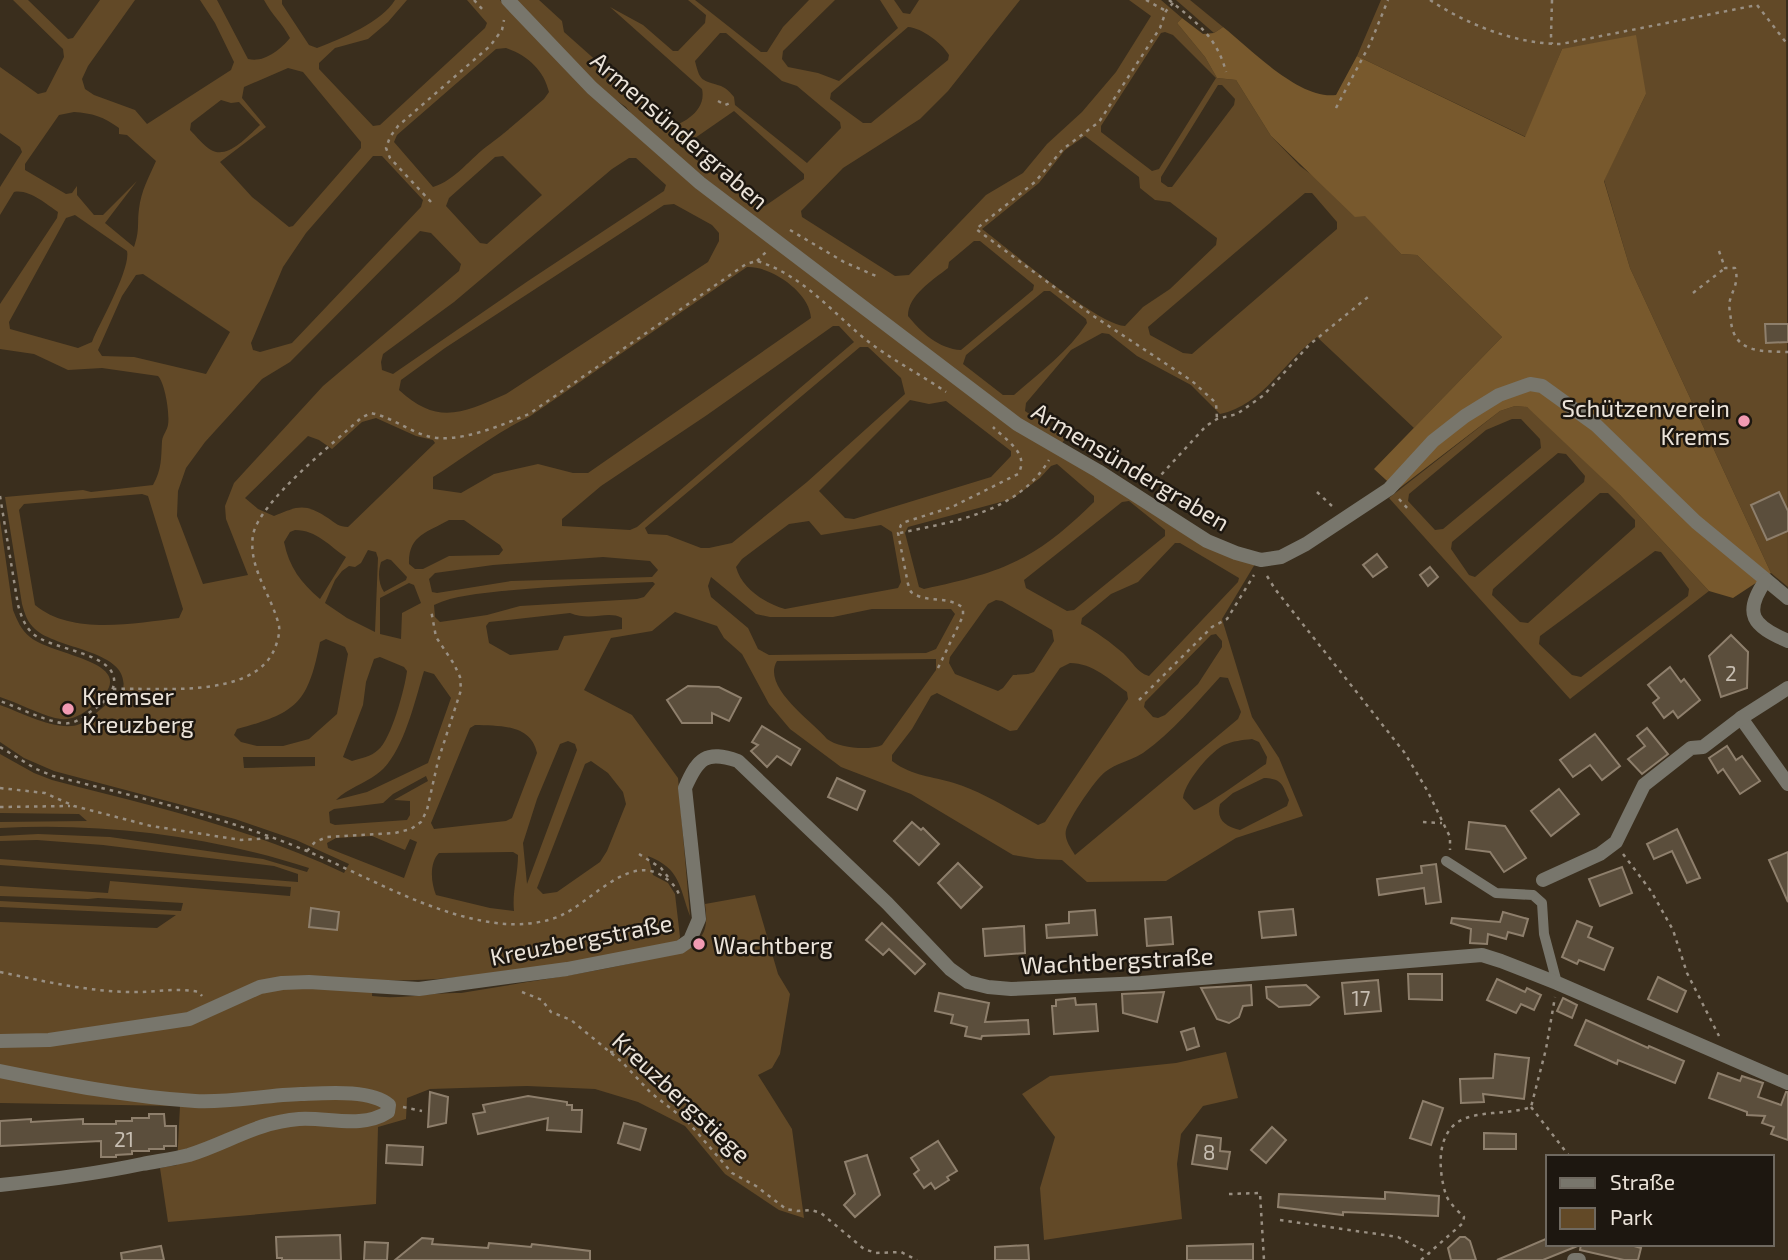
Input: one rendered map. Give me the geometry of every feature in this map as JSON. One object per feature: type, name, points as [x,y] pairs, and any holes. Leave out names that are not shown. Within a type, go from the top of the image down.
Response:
[{"type":"street","name":"Armensündergraben","points":[[508,0],[592,88],[641,133],[701,183],[983,400],[1017,424],[1142,498],[1207,541],[1261,560]]},
{"type":"street","points":[[1261,560],[1281,557],[1345,519],[1389,489],[1433,442],[1465,415],[1499,395],[1530,384],[1542,386],[1597,425],[1696,522],[1788,598]]},
{"type":"street","points":[[1766,579],[1756,594],[1752,607],[1756,621],[1767,632],[1788,640]]},
{"type":"street","points":[[1543,880],[1600,854],[1616,842],[1644,785],[1691,748],[1703,747],[1741,718],[1788,688]]},
{"type":"street","points":[[1741,718],[1788,783]]},
{"type":"street","name":"Wachtbergstraße","points":[[690,940],[699,919],[685,788],[693,769],[706,758],[720,755],[738,761],[887,903],[950,969],[968,982],[1011,989],[1193,979],[1482,955],[1788,1083]]},
{"type":"street","name":"Kreuzbergstraße","points":[[0,1041],[49,1040],[161,1025],[189,1019],[260,987],[282,982],[419,989],[625,959],[680,947],[690,940]]},
{"type":"street","points":[[0,1071],[83,1087],[197,1101],[320,1093],[372,1097],[389,1105],[388,1112],[382,1116],[365,1120],[302,1118],[266,1123],[189,1155],[76,1178],[0,1185]]},
{"type":"lane","points":[[1446,861],[1496,893],[1533,895],[1542,903],[1544,934],[1556,988]]},
{"type":"path","points":[[474,0],[483,10]]},
{"type":"path","points":[[1146,0],[1166,11]]},
{"type":"path","points":[[1336,108],[1370,44],[1388,0]]},
{"type":"path","points":[[1430,0],[1477,24],[1521,41],[1552,44],[1757,5]]},
{"type":"path","points":[[1552,0],[1552,44]]},
{"type":"path","points":[[1756,0],[1788,45]]},
{"type":"path","points":[[1217,419],[1218,409],[1210,396],[1192,381],[1091,315],[976,229],[1035,182],[1063,149],[1099,122],[1160,28],[1171,1],[1206,32],[1217,46],[1226,72]]},
{"type":"path","points":[[431,202],[390,158],[386,148],[390,137],[398,126],[489,46],[502,30],[505,17]]},
{"type":"path","points":[[718,101],[725,105],[730,103]]},
{"type":"path","points":[[760,229],[772,225],[784,227],[844,262],[876,276]]},
{"type":"path","points":[[1719,251],[1725,268]]},
{"type":"path","points":[[113,689],[160,690],[226,683],[243,679],[271,658],[278,640],[279,624],[261,585],[254,556],[253,536],[259,519],[270,502],[361,418],[371,413],[382,415],[430,437],[447,438],[502,425],[529,414],[746,264],[757,261],[792,276],[822,299],[866,340],[954,397]]},
{"type":"path","points":[[1693,293],[1725,268],[1735,268],[1738,278],[1729,303],[1733,334],[1745,346],[1762,352],[1788,352]]},
{"type":"path","points":[[1142,498],[1191,440],[1217,419],[1237,414],[1264,395],[1309,345],[1367,297]]},
{"type":"path","points":[[938,668],[963,616],[963,608],[949,600],[925,599],[911,592],[898,533],[905,522],[952,507],[1018,474],[1023,466],[1021,454],[987,421]]},
{"type":"path","points":[[898,533],[972,517],[990,510],[1021,491],[1037,477],[1056,448]]},
{"type":"path","points":[[1317,492],[1345,519]]},
{"type":"path","points":[[0,496],[23,621],[33,634],[48,643],[95,658],[108,666],[114,678],[113,689],[94,710],[78,721],[54,722],[0,701]]},
{"type":"path","points":[[1139,700],[1212,627],[1227,619],[1261,560]]},
{"type":"path","points":[[1267,575],[1275,589],[1404,752],[1427,790],[1450,837],[1450,850],[1446,861]]},
{"type":"path","points":[[307,851],[315,842],[327,837],[395,833],[411,829],[421,822],[427,810],[438,761],[461,690],[460,677],[454,664],[436,637],[431,610]]},
{"type":"path","name":"Kreuzbergstraße","points":[[0,747],[53,776],[231,822],[307,851],[425,902],[469,917],[505,923],[534,923],[560,916],[618,877],[642,870],[654,872],[670,880],[678,892],[681,905]]},
{"type":"path","points":[[0,788],[45,793],[74,806],[151,826],[241,840],[273,838]]},
{"type":"path","points":[[0,807],[74,806]]},
{"type":"path","points":[[1423,822],[1442,823]]},
{"type":"path","points":[[1616,842],[1673,930],[1687,973],[1723,1044],[1719,1053]]},
{"type":"path","points":[[639,854],[661,868],[670,880]]},
{"type":"path","points":[[0,972],[68,987],[117,992],[180,988],[199,992],[210,1008]]},
{"type":"path","name":"Kreuzbergstiege","points":[[503,978],[529,996],[542,1000],[551,1012],[571,1020],[610,1052],[651,1093],[688,1122],[732,1173],[757,1186],[786,1209],[821,1213],[864,1249],[876,1253],[901,1252],[917,1260]]},
{"type":"path","points":[[1531,1107],[1546,1049],[1556,988]]},
{"type":"path","points":[[610,1052],[640,1057]]},
{"type":"path","points":[[1531,1107],[1568,1155]]},
{"type":"path","points":[[1421,1260],[1463,1223],[1464,1217],[1447,1198],[1440,1158],[1441,1146],[1447,1133],[1465,1118],[1531,1107]]},
{"type":"path","points":[[1229,1194],[1259,1193],[1264,1260]]},
{"type":"path","points":[[1280,1220],[1398,1237],[1430,1254]]},
{"type":"green space","points":[[13,0],[28,0],[68,39],[73,38],[100,0],[135,0],[88,66],[82,79],[85,89],[135,110],[147,124],[231,70],[234,62],[200,0],[217,0],[248,59],[254,60],[271,55],[290,38],[264,0],[282,0],[309,45],[317,48],[349,35],[381,16],[395,0],[407,0],[388,22],[368,39],[335,48],[319,63],[319,69],[373,126],[380,125],[485,28],[487,23],[467,0],[500,0],[589,90],[933,365],[1255,564],[1222,619],[1252,717],[1279,758],[1303,816],[1236,838],[1166,881],[1087,882],[1062,860],[1013,855],[911,794],[841,767],[790,729],[769,704],[742,654],[724,638],[717,626],[675,612],[652,631],[611,638],[584,690],[632,715],[678,778],[690,916],[673,873],[648,856],[653,875],[668,883],[675,894],[680,937],[677,943],[603,958],[490,974],[373,980],[372,996],[461,993],[668,955],[685,949],[702,935],[706,925],[705,904],[755,895],[778,974],[790,994],[780,1054],[772,1068],[758,1075],[792,1129],[804,1218],[779,1210],[725,1174],[685,1126],[638,1102],[595,1089],[527,1086],[430,1089],[407,1098],[406,1119],[378,1127],[376,1204],[168,1222],[160,1168],[177,1165],[180,1106],[0,1103],[0,922],[157,928],[176,915],[0,907],[0,901],[181,911],[183,903],[0,896],[0,886],[108,893],[110,881],[290,896],[291,887],[0,865],[0,859],[298,882],[298,874],[274,866],[103,845],[37,840],[0,841],[0,836],[38,834],[110,837],[263,859],[307,872],[309,868],[234,847],[156,834],[78,827],[0,828],[0,822],[87,821],[79,814],[0,813],[0,754],[52,780],[237,831],[309,857],[344,873],[349,864],[296,840],[235,819],[54,771],[24,758],[0,742],[0,705],[51,724],[71,726],[85,721],[121,696],[123,681],[118,669],[108,660],[46,636],[30,624],[22,604],[5,497],[153,485],[160,469],[162,441],[168,425],[166,399],[158,376],[102,368],[68,370],[34,354],[0,349],[0,304],[57,218],[58,212],[26,193],[14,192],[0,215],[0,187],[22,152],[20,147],[0,133],[0,67],[38,94],[46,92],[64,57],[63,49]],"holes":[[[506,48],[534,64],[547,84],[549,92],[544,99],[441,184],[433,187],[394,142],[397,135],[496,49]],[[288,68],[303,72],[361,142],[361,148],[293,226],[289,227],[252,197],[220,162],[266,127],[242,98],[244,87]],[[221,100],[239,102],[260,125],[238,145],[224,152],[211,150],[190,130],[191,123]],[[74,112],[103,118],[119,128],[119,134],[127,135],[156,161],[142,196],[134,247],[105,223],[137,181],[103,215],[94,215],[77,195],[77,186],[72,193],[66,194],[25,170],[25,164],[59,115]],[[373,156],[382,156],[423,200],[421,207],[292,343],[260,352],[253,350],[251,343],[283,267],[306,233]],[[503,156],[542,195],[487,244],[480,243],[446,206],[449,198],[495,157]],[[629,158],[636,158],[666,185],[664,191],[393,374],[382,370],[383,354],[454,302],[612,169]],[[674,204],[712,225],[719,233],[719,241],[708,262],[506,394],[464,411],[451,413],[426,408],[399,390],[401,380],[445,348],[664,205]],[[75,215],[127,251],[120,282],[92,342],[78,348],[10,329],[9,322],[66,218]],[[420,231],[431,233],[461,264],[459,271],[323,386],[234,483],[225,506],[226,519],[248,575],[203,584],[177,516],[178,491],[186,468],[205,442],[262,379],[290,362]],[[747,267],[778,276],[797,291],[809,309],[811,318],[588,473],[573,473],[538,464],[494,474],[461,493],[433,489],[433,477],[529,417]],[[143,274],[230,332],[206,374],[134,357],[102,356],[98,350],[122,296],[136,275]],[[833,326],[839,326],[854,342],[637,527],[630,530],[562,526],[562,519],[601,486]],[[860,347],[868,347],[901,378],[905,394],[807,482],[732,543],[701,548],[667,535],[648,534],[645,528]],[[910,400],[929,404],[946,401],[1011,451],[1011,456],[991,477],[854,519],[845,518],[819,491]],[[376,418],[435,443],[348,527],[307,508],[296,508],[274,516],[258,509],[245,498],[308,436],[332,449],[362,422]],[[1057,464],[1094,496],[1094,502],[1073,522],[1054,538],[1017,561],[976,576],[924,589],[919,587],[905,533],[908,527],[1012,499],[1051,466]],[[142,494],[148,496],[183,609],[179,618],[104,625],[67,621],[50,615],[35,605],[19,510],[24,504]],[[1129,501],[1165,530],[1165,536],[1074,610],[1067,611],[1026,588],[1024,580],[1122,502]],[[449,520],[464,520],[500,545],[503,550],[499,555],[449,556],[423,569],[415,569],[409,564],[416,540]],[[809,521],[821,535],[881,525],[892,532],[901,582],[898,588],[785,609],[762,599],[743,582],[736,567],[742,559],[789,524]],[[295,530],[316,536],[346,557],[320,599],[307,587],[293,567],[284,542],[290,532]],[[1175,543],[1180,543],[1239,578],[1149,676],[1138,670],[1108,641],[1081,624],[1082,618],[1111,594],[1138,582]],[[368,550],[376,552],[375,632],[325,603],[335,580],[349,566],[355,567],[361,563]],[[603,557],[650,561],[658,570],[652,577],[511,581],[432,592],[429,579],[435,573],[493,565]],[[387,559],[407,577],[384,592],[379,574],[381,562]],[[711,577],[756,614],[770,617],[833,617],[872,609],[951,609],[955,614],[936,649],[926,653],[769,655],[758,649],[748,628],[711,597],[708,586]],[[409,583],[414,585],[421,603],[402,613],[401,639],[380,634],[380,598]],[[655,584],[644,597],[637,599],[520,606],[487,615],[440,622],[435,617],[434,605],[450,599],[558,586]],[[996,600],[1052,630],[1054,641],[1034,672],[1013,675],[998,691],[955,674],[949,663],[950,657],[988,604]],[[570,613],[622,618],[622,629],[564,636],[558,650],[510,655],[489,643],[486,626],[489,622]],[[1216,634],[1222,641],[1222,647],[1198,684],[1165,715],[1153,717],[1144,707],[1145,702],[1211,635]],[[326,639],[345,647],[348,654],[337,714],[309,739],[283,746],[257,746],[241,742],[234,735],[237,729],[286,711],[304,692],[320,642]],[[380,657],[404,667],[407,671],[400,701],[383,744],[372,754],[352,761],[343,757],[363,705],[366,682],[374,659]],[[936,659],[936,670],[882,745],[876,747],[854,748],[832,742],[791,703],[776,682],[774,671],[777,661]],[[1070,663],[1101,673],[1127,692],[1128,699],[1045,822],[1038,825],[976,791],[914,773],[892,761],[892,755],[912,729],[931,696],[937,693],[1010,731],[1017,730],[1060,668]],[[424,671],[434,674],[451,698],[428,763],[367,792],[336,800],[386,766],[401,741]],[[1220,677],[1228,678],[1241,712],[1238,719],[1075,855],[1069,846],[1066,830],[1077,808],[1095,783],[1109,769],[1143,753],[1183,717]],[[475,725],[513,728],[534,744],[537,753],[512,818],[506,821],[434,829],[431,823],[470,728]],[[1252,739],[1259,742],[1267,757],[1266,764],[1194,810],[1183,798],[1188,784],[1212,754],[1224,745]],[[568,741],[575,744],[577,750],[527,884],[523,843],[537,799],[560,744]],[[243,757],[315,757],[315,766],[244,768]],[[591,761],[608,773],[623,792],[626,804],[600,862],[557,892],[543,894],[537,888],[585,764]],[[426,776],[428,781],[394,800],[410,801],[410,815],[407,820],[335,825],[330,823],[329,812],[334,809],[383,803],[393,794]],[[1264,778],[1278,781],[1289,800],[1287,806],[1240,830],[1230,827],[1221,818],[1220,804],[1233,793]],[[372,836],[405,850],[410,839],[417,842],[404,878],[328,848],[327,843],[336,838]],[[513,852],[518,855],[514,911],[436,895],[432,873],[439,853]]]},
{"type":"green space","points":[[516,0],[539,0],[562,21],[564,32],[645,104],[645,112],[664,129],[692,116],[701,104],[702,89],[610,7],[643,25],[673,51],[678,51],[705,23],[706,15],[688,0],[695,0],[761,52],[767,52],[783,27],[809,0],[835,0],[783,51],[782,59],[788,67],[818,73],[839,81],[898,28],[880,0],[894,0],[903,13],[910,14],[919,0],[1020,0],[948,91],[920,119],[843,168],[801,211],[802,217],[895,276],[909,275],[986,195],[1023,173],[1116,72],[1151,16],[1129,0],[1161,0],[1182,18],[1177,23],[1205,57],[1217,78],[1236,80],[1271,136],[1300,166],[1365,215],[1401,254],[1417,255],[1502,337],[1414,428],[1317,337],[1261,392],[1235,409],[1220,414],[1191,385],[1137,356],[1109,334],[1102,333],[1071,350],[1026,403],[1025,411],[1066,438],[1061,444],[1020,420],[704,180],[637,122],[626,107],[596,86]],"holes":[[[908,27],[931,37],[949,55],[948,60],[871,123],[863,123],[830,99],[831,93]],[[720,33],[726,33],[782,81],[797,86],[840,122],[841,128],[807,163],[735,105],[734,97],[727,89],[700,77],[695,61]],[[1161,33],[1173,35],[1216,78],[1159,169],[1152,171],[1101,132],[1101,126]],[[1218,85],[1222,85],[1235,99],[1234,105],[1172,187],[1161,182],[1161,177]],[[734,111],[804,174],[804,179],[765,206],[757,205],[728,179],[706,168],[682,147]],[[1085,136],[1139,177],[1140,188],[1155,200],[1170,202],[1217,238],[1216,245],[1170,289],[1143,307],[1125,326],[1112,322],[1075,300],[982,229],[1039,183],[1065,150]],[[1305,193],[1312,193],[1337,222],[1337,229],[1192,354],[1183,353],[1150,335],[1148,327]],[[974,241],[980,241],[1034,285],[1033,290],[961,350],[945,347],[931,339],[908,316],[912,301]],[[1044,291],[1050,291],[1086,319],[1087,323],[1062,353],[1014,395],[1003,395],[963,364],[966,355]]]},
{"type":"green space","points":[[1176,0],[1190,0],[1223,27],[1214,33]]},
{"type":"green space","points":[[1381,0],[1786,0],[1788,587],[1771,573],[1630,268],[1604,180],[1646,94],[1562,49],[1526,137],[1357,56]]},
{"type":"green space","points":[[1515,406],[1527,407],[1539,416],[1620,495],[1709,591],[1570,699],[1389,498],[1500,411]],"holes":[[[1512,419],[1521,419],[1540,439],[1541,448],[1443,529],[1435,530],[1408,501],[1409,494],[1486,430]],[[1558,453],[1566,454],[1585,476],[1584,482],[1475,577],[1469,575],[1451,549],[1452,542]],[[1600,493],[1608,493],[1635,520],[1635,527],[1528,623],[1520,622],[1492,595],[1493,589]],[[1655,551],[1661,552],[1689,589],[1688,596],[1581,677],[1572,675],[1539,644],[1540,636]]]},
{"type":"green space","points":[[0,520],[13,610],[22,628],[42,644],[94,664],[106,672],[110,682],[105,695],[75,717],[55,718],[0,697]]},
{"type":"green space","points":[[1226,1052],[1238,1098],[1203,1106],[1181,1134],[1177,1164],[1182,1219],[1044,1240],[1040,1188],[1055,1137],[1022,1094],[1050,1076],[1176,1063]]},
{"type":"shaded area","points":[[1182,18],[1203,34],[1214,33],[1223,27],[1261,60],[1307,90],[1336,95],[1357,56],[1525,137],[1562,49],[1636,35],[1646,94],[1604,181],[1630,268],[1771,573],[1733,598],[1709,591],[1620,495],[1527,407],[1515,406],[1500,411],[1397,490],[1374,469],[1502,337],[1417,255],[1401,254],[1365,216],[1355,217],[1271,136],[1236,80],[1217,78],[1205,57],[1177,23]]},
{"type":"building","points":[[1765,324],[1788,324],[1788,342],[1766,343]]},
{"type":"building","points":[[1779,492],[1788,511],[1788,531],[1767,540],[1751,505]]},
{"type":"building","points":[[1377,554],[1387,567],[1373,577],[1363,565]]},
{"type":"building","points":[[1430,567],[1438,577],[1428,586],[1420,575]]},
{"type":"building","points":[[1731,635],[1748,652],[1747,688],[1721,697],[1709,656]]},
{"type":"building","points":[[1670,667],[1681,682],[1684,679],[1700,700],[1678,718],[1673,711],[1664,718],[1653,703],[1659,698],[1648,685]]},
{"type":"building","points":[[688,686],[719,687],[741,698],[729,721],[712,713],[712,723],[682,723],[667,700]]},
{"type":"building","points":[[762,726],[800,749],[791,765],[777,756],[767,767],[751,751],[758,745],[752,742]]},
{"type":"building","points":[[1647,728],[1668,754],[1642,774],[1628,759],[1645,746],[1637,736]]},
{"type":"building","points":[[1595,734],[1620,766],[1602,780],[1590,765],[1573,777],[1560,760]]},
{"type":"building","points":[[1727,746],[1736,760],[1742,756],[1760,781],[1740,794],[1723,769],[1718,773],[1709,758]]},
{"type":"building","points":[[837,778],[865,791],[857,810],[828,797]]},
{"type":"building","points":[[1559,789],[1579,814],[1551,836],[1531,811]]},
{"type":"building","points":[[912,822],[921,830],[923,828],[939,844],[919,865],[894,841]]},
{"type":"building","points":[[1469,822],[1505,826],[1526,858],[1504,872],[1490,852],[1466,849]]},
{"type":"building","points":[[1677,829],[1700,878],[1687,883],[1672,851],[1654,859],[1647,844]]},
{"type":"building","points":[[1788,852],[1788,902],[1769,860]]},
{"type":"building","points":[[958,863],[982,887],[961,908],[938,883]]},
{"type":"building","points":[[1436,864],[1441,902],[1426,904],[1424,888],[1379,895],[1377,879],[1422,873],[1421,866]]},
{"type":"building","points":[[1622,867],[1632,893],[1600,906],[1589,879]]},
{"type":"building","points":[[311,908],[339,912],[337,930],[309,927]]},
{"type":"building","points":[[1293,909],[1296,935],[1262,938],[1259,912]]},
{"type":"building","points":[[1095,910],[1097,935],[1047,938],[1046,925],[1069,923],[1069,912]]},
{"type":"building","points":[[1503,912],[1528,919],[1523,936],[1508,932],[1506,939],[1488,934],[1487,944],[1470,943],[1471,929],[1451,923],[1452,918],[1500,922]]},
{"type":"building","points":[[1171,917],[1173,944],[1147,946],[1145,919]]},
{"type":"building","points":[[1577,921],[1592,927],[1588,937],[1613,948],[1604,970],[1579,960],[1577,964],[1562,957]]},
{"type":"building","points":[[882,923],[925,964],[915,974],[889,949],[883,955],[866,940]]},
{"type":"building","points":[[1024,926],[1025,953],[985,956],[983,929]]},
{"type":"building","points":[[1408,974],[1442,974],[1442,1000],[1409,999]]},
{"type":"building","points":[[1658,977],[1686,991],[1677,1012],[1648,999]]},
{"type":"building","points":[[1497,979],[1525,992],[1527,988],[1541,995],[1534,1010],[1521,1004],[1516,1013],[1487,1000]]},
{"type":"building","points":[[1378,980],[1381,1011],[1345,1014],[1342,983]]},
{"type":"building","points":[[1251,985],[1252,1005],[1243,1006],[1239,1017],[1229,1023],[1217,1019],[1201,988]]},
{"type":"building","points":[[1306,985],[1319,997],[1310,1005],[1279,1007],[1267,998],[1266,987]]},
{"type":"building","points":[[1164,992],[1157,1022],[1123,1013],[1122,994]]},
{"type":"building","points":[[939,993],[989,1003],[985,1022],[1028,1020],[1029,1034],[982,1036],[981,1039],[965,1036],[967,1027],[951,1023],[953,1015],[935,1011]]},
{"type":"building","points":[[1075,998],[1076,1005],[1096,1004],[1098,1031],[1054,1034],[1052,1006],[1056,1006],[1056,1000]]},
{"type":"building","points":[[1563,998],[1577,1005],[1572,1018],[1557,1011]]},
{"type":"building","points":[[1586,1020],[1684,1061],[1675,1083],[1618,1060],[1617,1064],[1575,1045]]},
{"type":"building","points":[[1194,1028],[1199,1046],[1187,1050],[1181,1032]]},
{"type":"building","points":[[1495,1054],[1529,1058],[1524,1099],[1483,1094],[1484,1102],[1461,1103],[1460,1079],[1493,1078]]},
{"type":"building","points":[[1718,1073],[1740,1081],[1742,1076],[1763,1083],[1758,1097],[1781,1105],[1788,1092],[1788,1140],[1771,1134],[1774,1127],[1762,1123],[1765,1116],[1747,1115],[1747,1112],[1709,1098]]},
{"type":"building","points":[[430,1092],[448,1097],[446,1123],[428,1127]]},
{"type":"building","points":[[528,1096],[567,1102],[567,1105],[572,1105],[572,1110],[582,1110],[581,1132],[547,1130],[548,1118],[478,1134],[473,1114],[485,1112],[483,1105]]},
{"type":"building","points":[[1423,1101],[1443,1108],[1431,1145],[1410,1138]]},
{"type":"building","points":[[149,1114],[164,1114],[165,1126],[176,1126],[176,1146],[132,1151],[132,1154],[116,1157],[101,1157],[101,1141],[0,1146],[0,1121],[83,1119],[83,1124],[116,1124],[116,1121],[132,1121],[132,1118],[149,1118]]},
{"type":"building","points":[[624,1123],[646,1129],[640,1150],[618,1143]]},
{"type":"building","points":[[1272,1127],[1286,1140],[1266,1163],[1251,1150]]},
{"type":"building","points":[[1484,1133],[1516,1134],[1516,1149],[1484,1149]]},
{"type":"building","points":[[1197,1135],[1221,1138],[1220,1151],[1230,1152],[1227,1169],[1192,1164]]},
{"type":"building","points":[[938,1141],[957,1171],[935,1189],[931,1183],[924,1188],[914,1174],[919,1170],[911,1158]]},
{"type":"building","points":[[387,1145],[423,1147],[422,1165],[386,1163]]},
{"type":"building","points":[[867,1155],[880,1195],[855,1217],[844,1205],[855,1194],[845,1162]]},
{"type":"building","points":[[1385,1192],[1439,1196],[1438,1216],[1343,1212],[1343,1215],[1278,1207],[1279,1194],[1385,1199]]},
{"type":"building","points":[[340,1235],[341,1260],[277,1258],[276,1237]]},
{"type":"building","points":[[1460,1237],[1470,1241],[1476,1260],[1451,1260],[1448,1248]]},
{"type":"building","points":[[422,1238],[433,1239],[432,1244],[488,1248],[489,1243],[531,1247],[532,1244],[590,1251],[590,1260],[395,1260]]},
{"type":"building","points":[[1546,1239],[1546,1246],[1578,1246],[1543,1260],[1497,1260]]},
{"type":"building","points":[[365,1242],[388,1243],[387,1260],[364,1260]]},
{"type":"building","points":[[1253,1244],[1253,1260],[1187,1260],[1187,1246]]},
{"type":"building","points":[[1028,1245],[1029,1260],[995,1260],[995,1247]]},
{"type":"building","points":[[161,1246],[164,1260],[122,1260],[121,1253]]},
{"type":"building","points":[[1581,1246],[1641,1248],[1638,1260],[1624,1260],[1580,1250]]},
{"type":"place","name":"Schützenverein Krems","points":[[1744,421]]},
{"type":"place","name":"Kremser Kreuzberg","points":[[68,709]]},
{"type":"place","name":"Wachtberg","points":[[699,944]]}]
